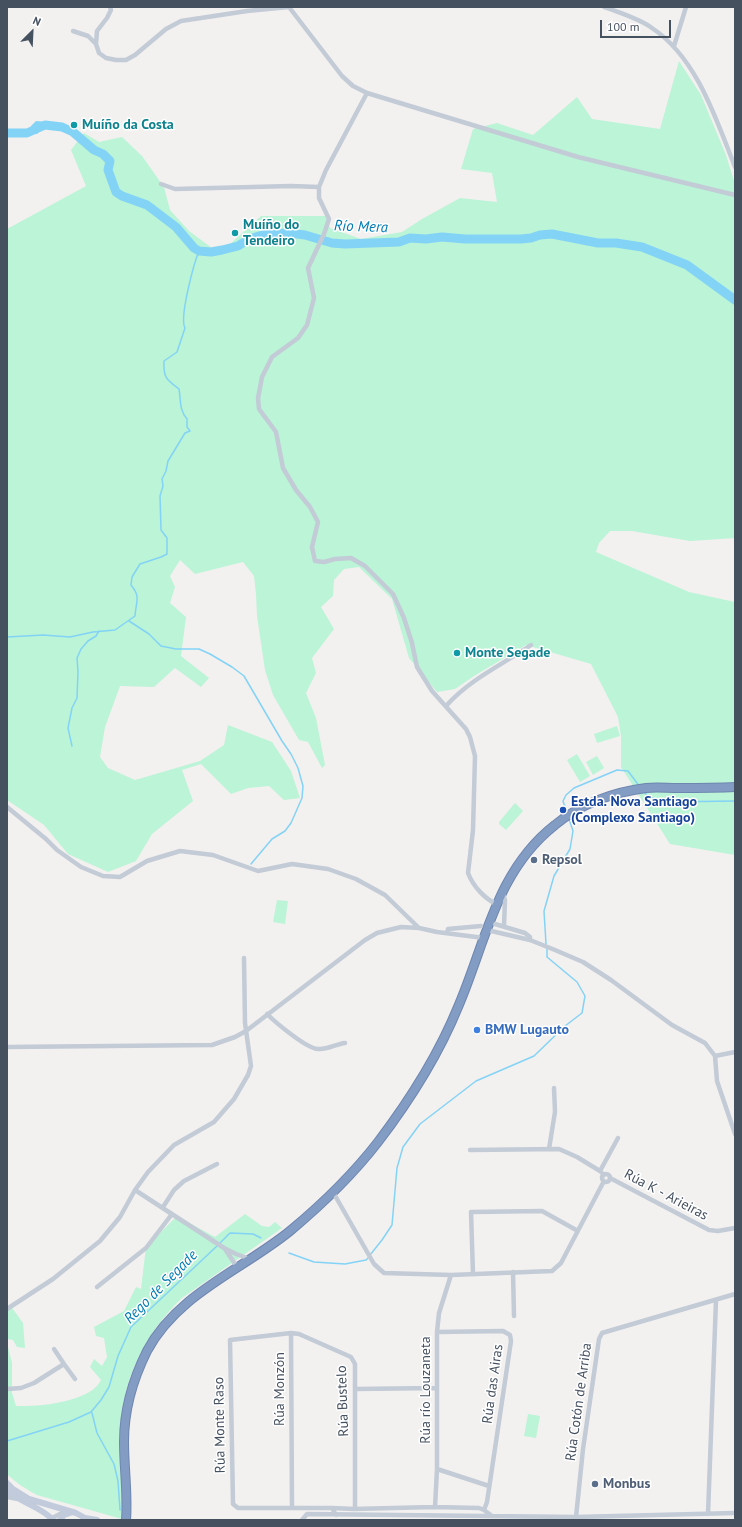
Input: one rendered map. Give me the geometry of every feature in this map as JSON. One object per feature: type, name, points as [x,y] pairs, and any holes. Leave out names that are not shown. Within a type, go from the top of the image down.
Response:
[{"type":"highway","points":[[126,1520],[127,1507],[124,1440],[126,1413],[133,1383],[148,1349],[164,1326],[181,1308],[208,1286],[290,1231],[333,1192],[376,1144],[423,1078],[459,1006],[484,931],[501,892],[523,857],[537,841],[554,826],[589,803],[634,790],[649,788],[735,787]]},
{"type":"main road","points":[[7,1483],[13,1489],[29,1499],[81,1518],[97,1520]]},
{"type":"main road","points":[[7,1490],[20,1500],[42,1511],[51,1519]]},
{"type":"main road","points":[[60,1520],[68,1513]]},
{"type":"street","points":[[88,36],[97,31],[107,18],[111,10],[110,7]]},
{"type":"street","points":[[73,31],[88,36],[96,44],[100,53],[106,58],[126,60],[135,55],[166,29],[181,21],[289,7],[342,76],[353,86],[367,93],[578,157],[735,195]]},
{"type":"street","points":[[604,7],[651,27],[674,46],[681,54],[698,80],[735,167]]},
{"type":"street","points":[[674,46],[686,7]]},
{"type":"street","points":[[96,44],[97,31]]},
{"type":"street","points":[[367,93],[326,170],[319,187],[319,198],[329,219],[324,234],[308,268],[314,298],[307,325],[298,338],[272,356],[262,377],[258,398],[260,409],[276,432],[283,468],[296,490],[310,507],[318,522],[312,547],[315,561],[324,562],[335,559],[351,558],[365,566],[393,594],[404,618],[412,643],[417,667],[432,691],[466,729],[470,737],[475,756],[473,830],[468,873],[477,889],[496,904]]},
{"type":"street","points":[[160,184],[175,188],[319,187]]},
{"type":"street","points":[[446,706],[458,694],[489,670],[515,656],[531,645]]},
{"type":"street","points":[[7,807],[57,850],[81,866],[103,876],[120,877],[147,861],[180,851],[213,855],[258,871],[292,864],[328,869],[356,879],[385,895],[419,928]]},
{"type":"street","points":[[501,892],[505,900],[504,926]]},
{"type":"street","points":[[495,924],[525,933],[530,937],[530,940]]},
{"type":"street","points":[[7,1046],[212,1045],[235,1037],[246,1031],[365,940],[377,933],[401,927],[419,928],[447,934],[484,931]]},
{"type":"street","points":[[447,934],[448,929],[484,931],[530,940],[555,950],[588,966],[611,980],[672,1025],[705,1043],[715,1056],[717,1082],[735,1134]]},
{"type":"street","points":[[7,1309],[53,1279],[100,1242],[120,1217],[135,1190],[148,1172],[174,1145],[214,1122],[234,1099],[248,1075],[251,1066],[245,1023],[244,958]]},
{"type":"street","points":[[267,1014],[280,1025],[317,1050],[338,1044],[345,1044]]},
{"type":"street","points":[[715,1056],[735,1052]]},
{"type":"street","points":[[549,1149],[555,1112],[554,1088]]},
{"type":"street","points":[[600,1171],[618,1138]]},
{"type":"street","name":"Rúa K - Arieiras","points":[[470,1150],[560,1149],[577,1157],[604,1175],[608,1174],[610,1178],[709,1230],[718,1232],[735,1228]]},
{"type":"street","points":[[163,1207],[174,1190],[184,1181],[217,1164]]},
{"type":"street","name":"Rúa K - Arieiras","points":[[604,1175],[604,1181],[609,1181],[610,1178]]},
{"type":"street","points":[[333,1192],[376,1267],[384,1273],[451,1275],[552,1271],[561,1263],[604,1181]]},
{"type":"street","points":[[135,1190],[224,1248],[236,1254],[250,1258]]},
{"type":"street","points":[[473,1274],[471,1212],[542,1211],[578,1231]]},
{"type":"street","points":[[97,1287],[146,1248],[172,1214]]},
{"type":"street","points":[[224,1248],[237,1267]]},
{"type":"street","points":[[513,1272],[514,1316]]},
{"type":"street","name":"Rúa río Louzaneta","points":[[435,1508],[437,1469],[437,1332],[439,1313],[451,1275]]},
{"type":"street","name":"Rúa Cotón de Arriba","points":[[576,1517],[599,1339],[602,1333],[735,1294]]},
{"type":"street","points":[[708,1514],[716,1300]]},
{"type":"street","name":"Rúa das Airas","points":[[437,1332],[503,1331],[510,1335],[511,1341],[487,1502],[483,1510]]},
{"type":"street","name":"Rúa Monzón","points":[[230,1340],[291,1333],[292,1508]]},
{"type":"street","name":"Rúa Bustelo","points":[[291,1333],[299,1334],[351,1357],[355,1364],[355,1509]]},
{"type":"street","name":"Rúa Monte Raso","points":[[230,1340],[232,1504],[238,1508],[292,1508]]},
{"type":"street","points":[[54,1349],[75,1379]]},
{"type":"street","points":[[7,1389],[21,1388],[34,1383],[64,1364]]},
{"type":"street","points":[[356,1389],[436,1388]]},
{"type":"street","points":[[437,1469],[489,1486]]},
{"type":"street","points":[[7,1497],[20,1500],[26,1499],[42,1506],[56,1508]]},
{"type":"street","points":[[292,1508],[355,1509]]},
{"type":"street","points":[[332,1508],[336,1514]]},
{"type":"street","points":[[336,1514],[340,1510],[355,1509],[435,1508],[483,1510],[492,1516]]},
{"type":"street","points":[[434,1516],[430,1511],[435,1508]]},
{"type":"street","points":[[434,1516],[439,1512],[435,1508]]},
{"type":"street","points":[[480,1516],[483,1510]]},
{"type":"street","points":[[51,1519],[62,1513],[68,1513]]},
{"type":"street","points":[[302,1520],[307,1514],[406,1518],[434,1516],[576,1517],[735,1513]]},
{"type":"green space","points":[[679,61],[701,95],[726,155],[735,184],[735,538],[690,541],[632,531],[610,531],[599,543],[596,552],[689,592],[735,602],[735,855],[670,844],[621,767],[621,736],[618,717],[591,664],[526,645],[455,689],[437,692],[409,658],[392,599],[359,567],[344,569],[334,580],[333,596],[321,607],[334,629],[312,658],[316,673],[306,693],[316,718],[325,765],[322,768],[308,742],[299,740],[273,695],[265,670],[257,616],[254,576],[243,562],[195,574],[180,560],[170,576],[175,587],[170,603],[186,617],[181,656],[209,678],[201,687],[175,668],[154,687],[120,686],[105,727],[100,757],[108,768],[135,780],[200,761],[224,745],[228,725],[272,742],[291,771],[300,798],[284,800],[269,786],[248,788],[231,794],[201,764],[182,770],[193,801],[152,834],[136,861],[108,872],[68,854],[44,825],[7,800],[7,229],[86,186],[71,150],[84,133],[99,142],[122,137],[142,156],[164,187],[170,210],[189,231],[212,248],[229,245],[261,216],[326,216],[330,228],[361,239],[402,232],[460,198],[497,202],[492,173],[461,169],[473,129],[497,123],[533,135],[577,97],[592,119],[660,129]]},
{"type":"green space","points":[[617,726],[620,736],[597,743],[594,734]]},
{"type":"green space","points":[[577,754],[590,776],[580,782],[567,760]]},
{"type":"green space","points":[[597,756],[604,768],[593,775],[586,762]]},
{"type":"green space","points":[[515,803],[523,811],[506,830],[499,824],[499,822]]},
{"type":"green space","points":[[277,900],[288,901],[285,924],[273,922]]},
{"type":"green space","points":[[245,1214],[262,1226],[269,1227],[275,1222],[282,1228],[182,1298],[168,1312],[156,1328],[137,1361],[130,1379],[121,1416],[120,1446],[122,1519],[37,1495],[21,1486],[10,1477],[7,1474],[7,1343],[12,1363],[12,1393],[16,1406],[63,1402],[87,1393],[101,1380],[90,1367],[94,1359],[102,1366],[107,1357],[104,1338],[96,1336],[94,1327],[124,1311],[136,1287],[141,1289],[146,1247],[177,1216],[215,1237]]},
{"type":"green space","points":[[10,1305],[23,1323],[25,1348],[17,1347],[13,1340],[7,1339],[7,1307]]},
{"type":"green space","points":[[528,1414],[540,1416],[536,1438],[524,1436]]},
{"type":"water","points":[[36,121],[48,122],[37,134],[32,134],[31,126]]},
{"type":"waterway","name":"Río Mera","points":[[7,133],[27,133],[45,125],[62,127],[73,132],[94,150],[103,154],[110,161],[108,170],[116,192],[122,196],[147,205],[176,227],[194,248],[199,251],[211,252],[238,246],[249,239],[266,234],[289,233],[305,235],[332,243],[345,244],[399,242],[410,238],[426,239],[442,237],[465,239],[521,239],[552,234],[598,243],[616,243],[642,247],[687,265],[735,300]]},
{"type":"waterway","points":[[7,637],[43,635],[70,637],[93,632],[115,630],[135,616],[137,596],[131,585],[132,577],[140,564],[167,554],[167,538],[161,530],[160,496],[163,486],[162,479],[166,471],[168,461],[185,433],[190,431],[187,427],[187,419],[181,408],[179,389],[171,383],[165,375],[164,361],[177,352],[185,328],[185,302],[199,251]]},
{"type":"waterway","points":[[129,621],[149,634],[161,646],[176,649],[199,649],[232,667],[244,676],[291,754],[298,768],[303,786],[302,798],[291,823],[285,831],[272,839],[251,864]]},
{"type":"waterway","points":[[72,746],[68,728],[72,708],[77,698],[77,658],[81,649],[88,641],[96,636],[99,631]]},
{"type":"waterway","name":"Rego de Segade","points":[[567,813],[563,801],[566,795],[574,788],[617,770],[628,771],[640,787]]},
{"type":"waterway","name":"Rego de Segade","points":[[644,792],[650,797],[664,802],[735,801]]},
{"type":"waterway","name":"Rego de Segade","points":[[546,944],[544,911],[554,876],[570,849],[573,831],[569,819]]},
{"type":"waterway","name":"Rego de Segade","points":[[370,1255],[392,1225],[397,1168],[403,1147],[420,1124],[476,1081],[534,1056],[565,1026],[582,1013],[585,996],[577,982],[547,957],[547,948]]},
{"type":"waterway","name":"Rego de Segade","points":[[220,1243],[230,1233],[253,1234],[261,1238]]},
{"type":"waterway","name":"Rego de Segade","points":[[7,1441],[69,1422],[91,1412],[109,1387],[118,1356],[131,1327],[217,1246]]},
{"type":"waterway","name":"Rego de Segade","points":[[289,1253],[314,1262],[345,1264],[366,1260],[368,1258]]},
{"type":"waterway","points":[[92,1413],[97,1433],[114,1464],[118,1481],[120,1510]]},
{"type":"place","name":"Muíño da Costa","points":[[74,125]]},
{"type":"place","name":"Muíño do Tendeiro","points":[[235,233]]},
{"type":"place","name":"Monte Segade","points":[[457,653]]},
{"type":"place","name":"Estda. Nova Santiago (Complexo Santiago)","points":[[563,810]]},
{"type":"place","name":"Repsol","points":[[534,860]]},
{"type":"place","name":"BMW Lugauto","points":[[477,1030]]},
{"type":"place","name":"Monbus","points":[[595,1484]]}]
